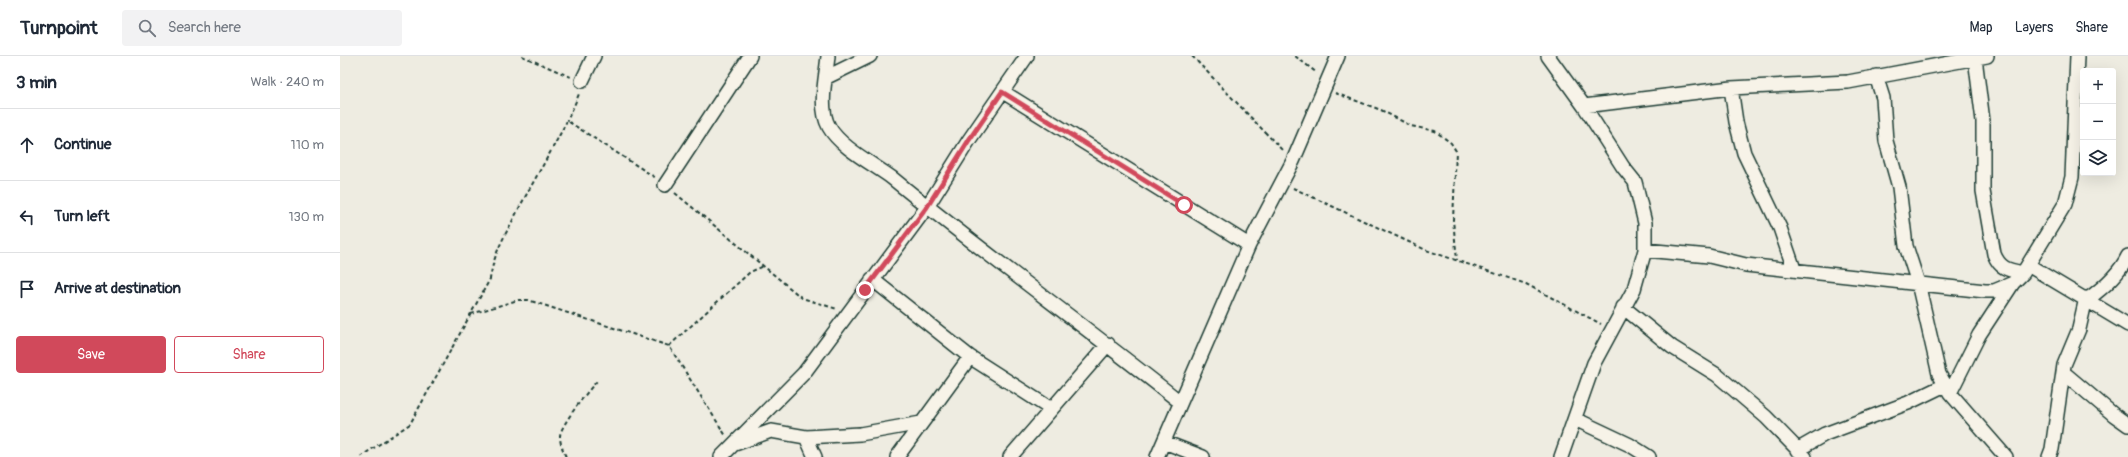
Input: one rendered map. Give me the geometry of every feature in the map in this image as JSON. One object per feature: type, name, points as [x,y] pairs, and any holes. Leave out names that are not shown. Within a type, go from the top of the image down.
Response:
[{"type":"street","points":[[582,81],[594,56]]},
{"type":"street","points":[[666,184],[750,56]]},
{"type":"street","points":[[828,56],[823,114],[830,128],[846,146],[876,166],[927,207],[1108,344],[1180,402]]},
{"type":"street","points":[[827,77],[870,56]]},
{"type":"street","points":[[721,457],[804,373],[850,313],[872,279],[927,207],[969,140],[1027,56]]},
{"type":"street","points":[[1157,457],[1249,245],[1293,161],[1338,56]]},
{"type":"street","points":[[1548,56],[1584,106],[1623,168],[1635,182],[1645,222],[1645,250],[1634,289],[1611,329],[1594,363],[1561,457]]},
{"type":"street","points":[[1623,307],[1672,347],[1717,375],[1766,417],[1801,453],[1825,434],[1947,389],[1979,335],[2013,283],[2026,269],[2064,204],[2072,177],[2077,56]]},
{"type":"street","points":[[1584,106],[1731,88],[1848,82],[1981,57],[1983,191],[1994,254],[1998,264],[2009,270],[2026,269],[2087,299],[2128,324]]},
{"type":"street","points":[[1876,76],[1883,98],[1886,141],[1899,187],[1906,246],[1918,283],[1939,374],[1947,389],[2006,457]]},
{"type":"street","points":[[1731,88],[1736,122],[1744,153],[1780,228],[1794,269]]},
{"type":"street","points":[[1002,92],[1249,245]]},
{"type":"street","points":[[1645,250],[1709,256],[1746,265],[1794,269],[1856,278],[1918,283],[1985,291],[1994,291],[2013,283]]},
{"type":"street","points":[[2049,457],[2052,449],[2064,365],[2079,329],[2087,299],[2103,288],[2125,262],[2128,256]]},
{"type":"street","points":[[872,279],[970,357],[1051,409]]},
{"type":"street","points":[[1010,457],[1108,344]]},
{"type":"street","points":[[897,457],[970,357]]},
{"type":"street","points":[[2063,372],[2128,425]]},
{"type":"street","points":[[1575,419],[1630,445],[1649,457]]},
{"type":"street","points":[[732,445],[771,431],[806,437],[860,434],[922,422]]},
{"type":"street","points":[[806,437],[815,457]]},
{"type":"street","points":[[1164,442],[1203,457]]},
{"type":"path","points":[[360,457],[410,424],[490,279],[493,258],[537,174],[568,121],[580,91],[582,81],[522,56]]},
{"type":"path","points":[[1192,56],[1293,161]]},
{"type":"path","points":[[1295,56],[1319,74],[1327,84],[1411,126],[1435,131],[1451,143],[1456,152],[1453,220],[1457,260]]},
{"type":"path","points":[[568,121],[666,184],[802,298],[850,313]]},
{"type":"path","points":[[1282,182],[1426,250],[1526,284],[1611,329]]},
{"type":"path","points":[[669,346],[750,272],[764,266]]},
{"type":"path","points":[[470,314],[518,300],[528,300],[669,346],[732,445]]},
{"type":"path","points":[[566,457],[561,444],[560,434],[585,392],[598,380]]},
{"type":"route","points":[[865,290],[927,207],[969,140],[1002,92],[1184,205]]}]
